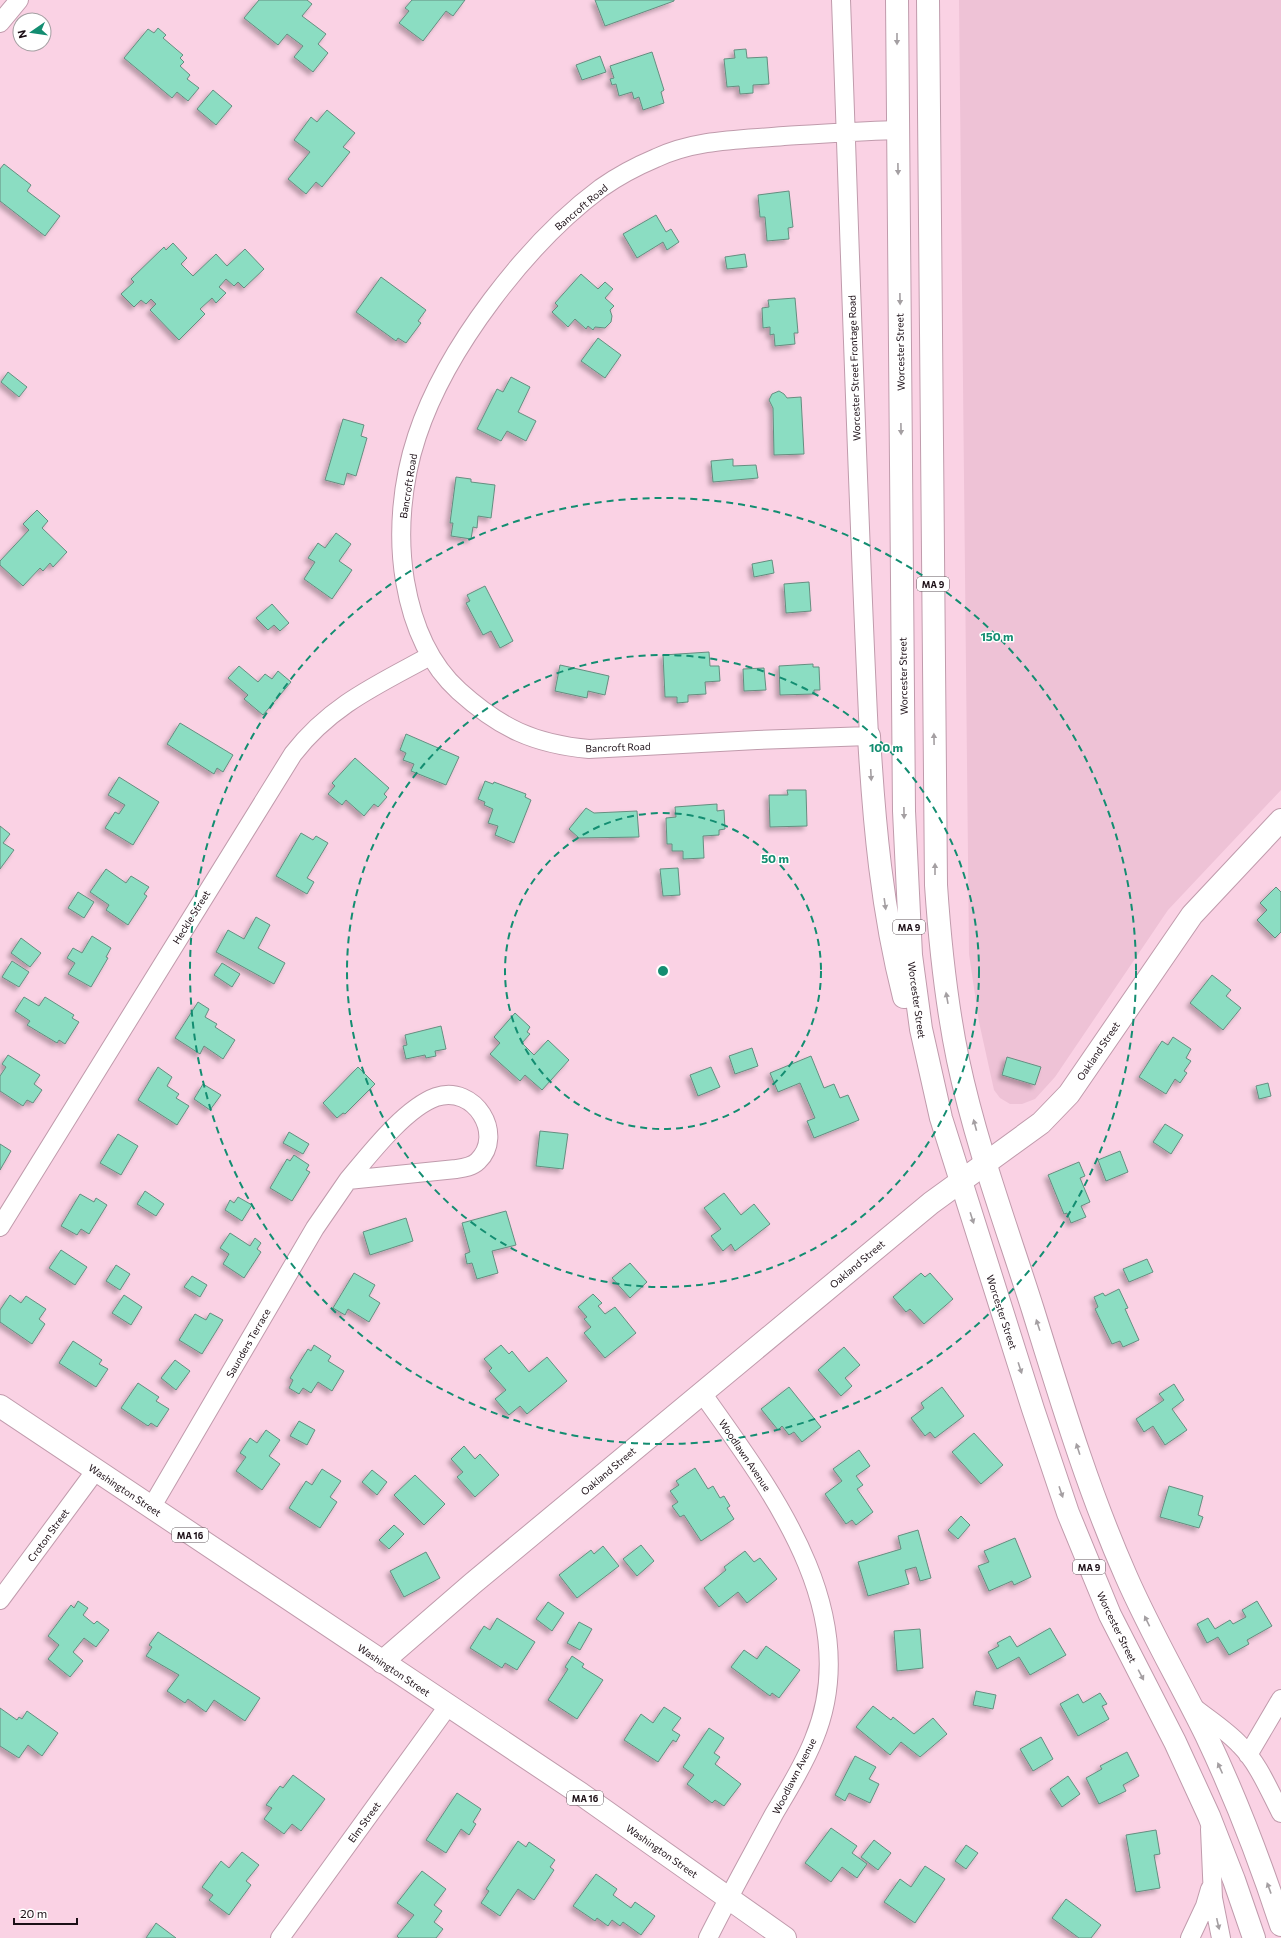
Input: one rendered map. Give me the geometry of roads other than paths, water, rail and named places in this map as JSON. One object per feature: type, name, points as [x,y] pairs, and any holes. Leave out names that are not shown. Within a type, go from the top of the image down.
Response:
[{"type":"main road","name":"Worcester Street","points":[[897,0],[904,796],[911,955],[926,1057],[960,1180],[1033,1409],[1081,1547],[1110,1615],[1175,1742],[1209,1816],[1254,1938]]},
{"type":"main road","name":"MA 9","points":[[928,0],[936,885],[941,957],[952,1026],[967,1097],[986,1162],[1065,1412],[1098,1506],[1139,1605],[1191,1706],[1231,1791],[1259,1862],[1281,1925]]},
{"type":"main road","points":[[869,736],[876,838],[891,939],[907,1011],[942,1118]]},
{"type":"main road","name":"Oakland Street","points":[[382,1662],[472,1584],[960,1180],[1041,1123],[1058,1107],[1089,1066],[1192,915],[1281,820]]},
{"type":"main road","name":"Washington Street","points":[[0,1406],[581,1794],[785,1938]]},
{"type":"street","points":[[0,23],[19,0]]},
{"type":"street","name":"Worcester Street Frontage Road","points":[[840,0],[869,736]]},
{"type":"street","name":"Bancroft Road","points":[[869,736],[722,741],[600,750],[567,746],[532,739],[501,723],[454,687],[430,656],[409,602],[403,571],[402,523],[406,481],[417,435],[430,404],[460,347],[494,297],[544,240],[576,209],[616,179],[657,157],[686,147],[710,142],[846,131],[898,130]]},
{"type":"street","name":"Heckle Street","points":[[0,1227],[292,754],[319,724],[347,701],[430,656]]},
{"type":"street","name":"Saunders Terrace","points":[[151,1508],[315,1228],[348,1180],[365,1159],[419,1106],[436,1097],[445,1095],[464,1097],[477,1107],[486,1124],[486,1146],[478,1161],[472,1165],[456,1170],[348,1180]]},
{"type":"street","name":"Woodlawn Avenue","points":[[702,1393],[760,1475],[800,1547],[817,1592],[829,1649],[828,1686],[825,1705],[815,1738],[708,1938]]},
{"type":"street","name":"Croton Street","points":[[0,1600],[96,1470]]},
{"type":"street","points":[[1248,1755],[1281,1699]]},
{"type":"street","name":"Elm Street","points":[[280,1938],[448,1706]]},
{"type":"street","points":[[1191,1706],[1231,1736],[1248,1755],[1266,1784],[1281,1813]]},
{"type":"street","points":[[1209,1816],[1215,1913],[1221,1938]]},
{"type":"street","points":[[1192,1937],[1207,1899],[1212,1872]]}]
